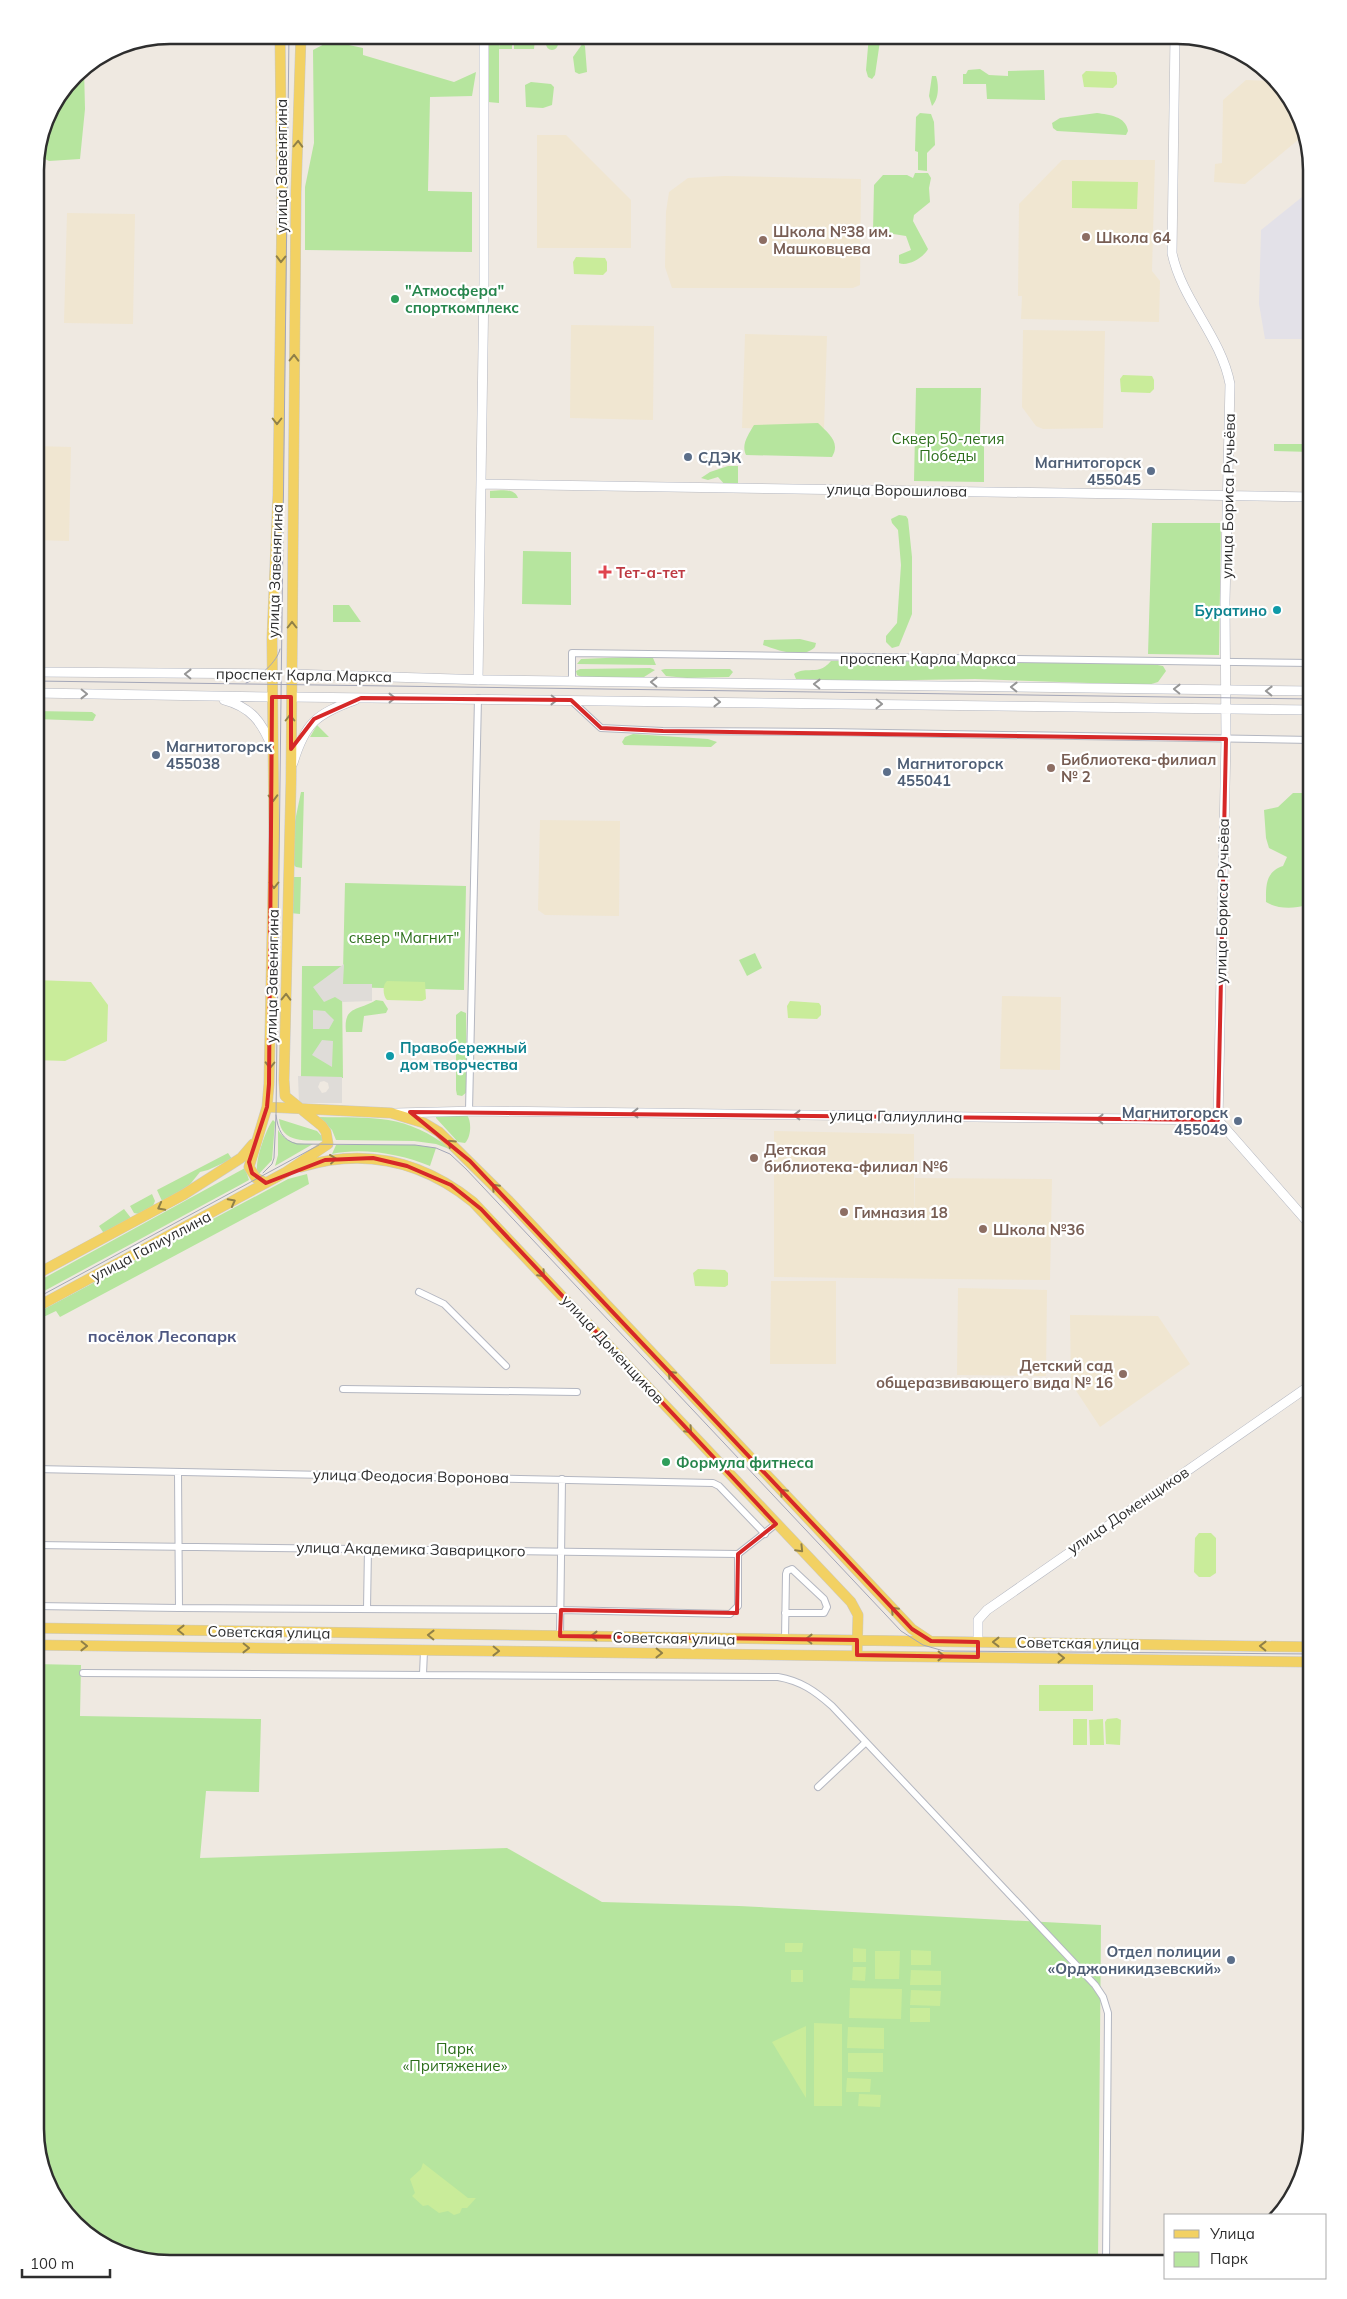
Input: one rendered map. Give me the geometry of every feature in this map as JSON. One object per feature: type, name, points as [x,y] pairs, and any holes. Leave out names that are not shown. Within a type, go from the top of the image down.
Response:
[{"type":"main road","points":[[278,44],[280,58]]},
{"type":"main road","name":"улица Завенягина","points":[[267,1107],[273,901],[272,674],[278,495],[282,209],[280,44]]},
{"type":"main road","name":"улица Завенягина","points":[[298,1108],[285,1096],[284,1080],[291,770],[296,192],[301,44]]},
{"type":"main road","name":"улица Завенягина","points":[[300,58],[304,44]]},
{"type":"main road","points":[[478,680],[482,484],[484,44]]},
{"type":"main road","name":"улица Бориса Ручьёва","points":[[1175,44],[1172,253],[1180,281],[1221,352],[1230,384],[1225,661],[1226,739],[1218,1120]]},
{"type":"main road","name":"улица Ворошилова","points":[[482,484],[1303,497]]},
{"type":"main road","name":"проспект Карла Маркса","points":[[44,672],[291,674],[478,680],[1303,691]]},
{"type":"main road","name":"проспект Карла Маркса","points":[[44,693],[1303,710]]},
{"type":"main road","points":[[209,696],[236,703],[252,712],[265,730],[273,750]]},
{"type":"main road","points":[[291,770],[299,743],[314,719],[335,707],[361,698]]},
{"type":"main road","name":"улица Галиуллина","points":[[266,1183],[256,1178],[249,1167],[267,1107],[391,1113],[469,1112],[1218,1120]]},
{"type":"main road","name":"улица Галиуллина","points":[[44,1303],[286,1172],[328,1144],[326,1132],[322,1126],[298,1108]]},
{"type":"main road","points":[[431,1126],[432,1112]]},
{"type":"main road","name":"улица Доменщиков","points":[[391,1113],[431,1126],[450,1142],[504,1196],[912,1629],[931,1641]]},
{"type":"main road","points":[[1218,1120],[1303,1217]]},
{"type":"main road","name":"улица Галиуллина","points":[[44,1270],[183,1195],[242,1158],[256,1139]]},
{"type":"main road","name":"улица Доменщиков","points":[[286,1172],[325,1160],[373,1158],[417,1169],[465,1195],[492,1221],[851,1602],[858,1615],[857,1655]]},
{"type":"main road","name":"улица Доменщиков","points":[[978,1657],[978,1620],[987,1610],[1303,1390]]},
{"type":"main road","name":"Советская улица","points":[[44,1628],[1303,1647]]},
{"type":"main road","points":[[302,1632],[302,1649]]},
{"type":"main road","name":"Советская улица","points":[[44,1645],[1303,1662]]},
{"type":"street","name":"проспект Карла Маркса","points":[[572,681],[572,653],[1303,663]]},
{"type":"street","points":[[469,1112],[478,698]]},
{"type":"street","points":[[572,700],[601,728],[663,732],[827,732],[1303,740]]},
{"type":"street","points":[[419,1292],[444,1304],[506,1366]]},
{"type":"street","points":[[343,1389],[577,1392]]},
{"type":"street","name":"улица Феодосия Воронова","points":[[44,1469],[715,1483],[765,1534]]},
{"type":"street","points":[[178,1472],[179,1608]]},
{"type":"street","points":[[560,1636],[562,1479]]},
{"type":"street","points":[[44,1606],[561,1610],[730,1614],[738,1606],[738,1554],[776,1524]]},
{"type":"street","name":"улица Академика Заварицкого","points":[[44,1545],[561,1550],[738,1554]]},
{"type":"street","points":[[367,1609],[368,1548]]},
{"type":"street","points":[[785,1613],[824,1613],[827,1607],[824,1599],[792,1569],[787,1571],[786,1574],[785,1613],[785,1639]]},
{"type":"street","points":[[424,1651],[424,1674]]},
{"type":"street","points":[[83,1673],[778,1677],[796,1681],[812,1689],[832,1706],[1095,1985],[1103,1997],[1108,2013],[1106,2255]]},
{"type":"street","points":[[818,1787],[866,1742]]},
{"type":"highlighted area","points":[[272,697],[291,697],[291,749],[314,719],[361,698],[571,700],[601,728],[663,731],[1226,739],[1218,1120],[410,1112],[470,1161],[912,1629],[931,1641],[978,1642],[978,1657],[857,1655],[857,1640],[560,1636],[561,1610],[737,1613],[738,1554],[776,1524],[481,1209],[451,1185],[407,1166],[373,1158],[325,1160],[266,1183],[252,1173],[249,1162],[267,1107],[269,1084]]},
{"type":"shaded area","points":[[1246,80],[1266,81],[1282,100],[1297,129],[1299,139],[1245,184],[1214,182],[1215,164],[1222,163],[1223,100]]},
{"type":"shaded area","points":[[537,135],[566,135],[631,200],[631,248],[537,248]]},
{"type":"shaded area","name":"Школа 64","points":[[1062,160],[1155,160],[1152,271],[1160,281],[1159,322],[1021,319],[1022,296],[1018,296],[1019,204]]},
{"type":"shaded area","name":"Школа №38 им. Машковцева","points":[[725,176],[861,179],[860,285],[853,288],[672,288],[665,267],[666,212],[669,192],[688,178]]},
{"type":"shaded area","points":[[1303,196],[1303,339],[1265,339],[1259,304],[1261,230]]},
{"type":"shaded area","points":[[67,213],[135,214],[133,324],[64,323]]},
{"type":"shaded area","points":[[571,325],[654,326],[653,420],[570,418]]},
{"type":"shaded area","points":[[1023,330],[1105,331],[1103,428],[1043,429],[1036,426],[1022,407]]},
{"type":"shaded area","points":[[745,334],[827,336],[824,430],[742,428]]},
{"type":"shaded area","points":[[44,446],[71,447],[69,541],[44,540]]},
{"type":"shaded area","points":[[540,820],[620,821],[619,916],[545,915],[538,910]]},
{"type":"shaded area","points":[[344,964],[343,984],[372,984],[372,1001],[343,1002],[335,997],[324,1002],[313,987]]},
{"type":"shaded area","points":[[1002,996],[1061,997],[1060,1070],[1000,1069]]},
{"type":"shaded area","points":[[313,1010],[325,1011],[334,1020],[329,1029],[313,1029]]},
{"type":"shaded area","points":[[322,1040],[333,1041],[332,1067],[312,1055]]},
{"type":"shaded area","points":[[298,1076],[342,1077],[342,1103],[299,1103]],"holes":[[[320,1082],[328,1083],[329,1088],[326,1092],[322,1093],[318,1087]]]},
{"type":"shaded area","points":[[774,1131],[914,1134],[914,1231],[915,1178],[1052,1179],[1050,1280],[774,1277]]},
{"type":"shaded area","points":[[771,1281],[836,1281],[836,1364],[770,1364]]},
{"type":"shaded area","points":[[958,1288],[1047,1290],[1046,1376],[957,1375]]},
{"type":"shaded area","name":"Детский сад общеразвивающего вида № 16","points":[[1070,1315],[1158,1316],[1190,1364],[1100,1427],[1071,1383]]},
{"type":"green space","points":[[324,44],[344,44],[363,48],[363,55],[454,82],[476,72],[472,96],[430,97],[428,191],[472,192],[472,252],[305,250],[305,187],[314,143],[313,50]]},
{"type":"green space","points":[[488,44],[499,44],[499,103],[488,102]]},
{"type":"green space","points":[[499,44],[512,44],[512,49],[499,49]]},
{"type":"green space","points":[[514,44],[534,44],[534,49],[514,49]]},
{"type":"green space","points":[[546,44],[558,44],[554,50],[550,50]]},
{"type":"green space","points":[[584,44],[587,72],[579,74],[575,72],[573,57]]},
{"type":"green space","points":[[868,44],[880,44],[875,75],[872,79],[868,77],[866,70]]},
{"type":"green space","points":[[980,69],[989,75],[1008,76],[1008,71],[1044,70],[1045,100],[987,99],[986,84],[963,84],[963,74],[966,74],[968,70]]},
{"type":"green space","points":[[1086,71],[1115,72],[1117,84],[1113,88],[1084,87],[1082,75]]},
{"type":"green space","points":[[932,76],[936,76],[938,88],[936,100],[932,106],[929,96]]},
{"type":"green space","points":[[84,78],[85,109],[80,159],[49,161],[44,159],[53,122],[70,93]]},
{"type":"green space","points":[[531,82],[551,84],[554,87],[552,105],[543,108],[526,107],[525,85]]},
{"type":"green space","points":[[920,113],[931,114],[934,122],[935,145],[927,153],[927,171],[918,170],[918,152],[915,151],[916,117]]},
{"type":"green space","points":[[1097,113],[1112,116],[1124,122],[1128,131],[1126,135],[1057,131],[1053,128],[1052,123],[1060,118]]},
{"type":"green space","points":[[915,173],[928,173],[931,178],[929,188],[930,202],[914,215],[913,221],[928,249],[915,260],[903,264],[899,263],[899,255],[911,250],[906,236],[887,233],[875,235],[873,232],[874,185],[883,175],[907,175],[913,178]]},
{"type":"green space","points":[[1072,181],[1138,182],[1137,209],[1072,208]]},
{"type":"green space","points":[[576,257],[605,258],[607,271],[603,275],[574,274],[573,262]]},
{"type":"green space","points":[[1123,375],[1152,376],[1154,389],[1150,393],[1121,392],[1120,379]]},
{"type":"green space","name":"Сквер 50-летия Победы","points":[[916,388],[981,388],[980,432],[984,444],[984,482],[914,481]]},
{"type":"green space","points":[[818,423],[834,442],[835,447],[832,457],[746,455],[745,444],[754,425]]},
{"type":"green space","points":[[1274,444],[1303,444],[1303,452],[1274,451]]},
{"type":"green space","points":[[728,466],[738,466],[738,487],[726,486],[718,477],[708,480],[701,478],[710,472]]},
{"type":"green space","points":[[490,491],[510,491],[518,498],[490,498]]},
{"type":"green space","points":[[899,515],[906,516],[908,519],[912,557],[912,614],[899,646],[892,648],[886,642],[886,636],[897,623],[901,565],[898,530],[891,519]]},
{"type":"green space","points":[[1152,523],[1221,523],[1219,655],[1148,654]]},
{"type":"green space","points":[[523,551],[571,552],[571,605],[522,604]]},
{"type":"green space","points":[[333,605],[349,605],[361,622],[333,622]]},
{"type":"green space","points":[[800,639],[816,643],[815,647],[804,653],[790,653],[763,645],[764,640]]},
{"type":"green space","points":[[653,658],[656,665],[577,664],[581,659]]},
{"type":"green space","points":[[927,660],[1147,663],[1163,666],[1166,671],[1158,682],[1148,685],[975,679],[856,681],[796,679],[794,674],[803,670],[821,669],[831,661]]},
{"type":"green space","points":[[650,668],[655,670],[644,677],[581,677],[577,675],[576,671],[580,669]]},
{"type":"green space","points":[[730,669],[733,672],[729,677],[687,678],[666,676],[661,670]]},
{"type":"green space","points":[[44,711],[92,712],[96,715],[93,721],[44,719]]},
{"type":"green space","points":[[317,725],[329,737],[310,737]]},
{"type":"green space","points":[[633,734],[708,739],[717,742],[711,747],[624,745],[622,742],[625,737]]},
{"type":"green space","points":[[301,792],[304,792],[302,868],[296,867],[293,864],[295,821]]},
{"type":"green space","points":[[1293,793],[1303,793],[1303,906],[1286,908],[1266,902],[1268,880],[1273,872],[1283,866],[1287,857],[1269,848],[1266,838],[1264,810],[1278,807]]},
{"type":"green space","points":[[290,877],[301,877],[300,914],[290,913]]},
{"type":"green space","name":"сквер \"Магнит\"","points":[[345,883],[466,886],[464,990],[342,987],[343,1078],[301,1077],[302,966],[342,966],[343,971]]},
{"type":"green space","points":[[755,953],[762,968],[747,976],[739,960]]},
{"type":"green space","points":[[44,980],[91,982],[108,1005],[107,1041],[65,1061],[44,1060]]},
{"type":"green space","points":[[387,981],[425,982],[426,999],[422,1001],[387,1000],[384,985]]},
{"type":"green space","points":[[376,1000],[383,1001],[388,1009],[386,1013],[364,1016],[362,1032],[346,1032],[347,1017],[350,1013]]},
{"type":"green space","points":[[790,1001],[819,1003],[821,1015],[817,1019],[788,1018],[787,1006]]},
{"type":"green space","points":[[461,1011],[466,1013],[467,1092],[462,1096],[457,1095],[456,1090],[456,1015]]},
{"type":"green space","points":[[467,1115],[470,1121],[470,1129],[469,1137],[465,1143],[458,1142],[436,1118],[436,1116]]},
{"type":"green space","points":[[318,1117],[356,1117],[388,1120],[419,1129],[452,1150],[436,1144],[414,1141],[336,1140],[332,1130]]},
{"type":"green space","points":[[279,1119],[317,1131],[326,1141],[303,1140],[290,1137],[281,1127]]},
{"type":"green space","points":[[273,1120],[275,1122],[272,1160],[258,1175],[257,1164],[261,1147]]},
{"type":"green space","points":[[278,1130],[289,1141],[313,1144],[275,1166],[278,1155]]},
{"type":"green space","points":[[336,1145],[415,1145],[436,1148],[430,1166],[407,1158],[382,1153],[356,1151],[332,1154]]},
{"type":"green space","points":[[228,1153],[232,1159],[200,1172],[187,1188],[162,1201],[157,1190]]},
{"type":"green space","points":[[245,1168],[249,1180],[44,1291],[44,1278]]},
{"type":"green space","points":[[307,1174],[309,1184],[60,1317],[56,1311],[44,1317],[44,1309],[288,1179]]},
{"type":"green space","points":[[152,1194],[155,1201],[153,1206],[139,1214],[134,1213],[130,1206]]},
{"type":"green space","points":[[124,1209],[131,1218],[108,1232],[103,1232],[99,1226]]},
{"type":"green space","points":[[698,1269],[725,1270],[728,1273],[728,1285],[725,1287],[695,1286],[693,1273]]},
{"type":"green space","points":[[1199,1533],[1211,1533],[1216,1538],[1216,1573],[1210,1577],[1199,1577],[1194,1572],[1195,1538]]},
{"type":"green space","name":"Парк «Притяжение»","points":[[44,1664],[81,1665],[80,1716],[261,1719],[259,1792],[206,1791],[200,1858],[507,1848],[602,1902],[739,1906],[1101,1925],[1098,2255],[161,2255],[145,2253],[129,2249],[100,2234],[75,2212],[65,2199],[53,2177],[45,2146]]},
{"type":"green space","points":[[1039,1685],[1093,1685],[1093,1711],[1039,1711]]},
{"type":"green space","points":[[1117,1718],[1121,1720],[1120,1745],[1106,1744],[1105,1722],[1107,1719]]},
{"type":"green space","points":[[1073,1719],[1087,1719],[1087,1745],[1073,1745]]},
{"type":"green space","points":[[1103,1719],[1104,1745],[1090,1745],[1089,1720]]},
{"type":"green space","points":[[785,1943],[803,1943],[802,1952],[785,1952]]},
{"type":"green space","points":[[853,1948],[866,1949],[866,1962],[853,1962]]},
{"type":"green space","points":[[911,1950],[931,1951],[931,1965],[911,1965]]},
{"type":"green space","points":[[875,1951],[900,1951],[899,1979],[875,1979]]},
{"type":"green space","points":[[853,1967],[866,1967],[865,1981],[852,1980]]},
{"type":"green space","points":[[791,1970],[803,1970],[803,1982],[791,1982]]},
{"type":"green space","points":[[911,1970],[941,1971],[941,1985],[910,1985]]},
{"type":"green space","points":[[850,1988],[902,1989],[901,2019],[849,2018]]},
{"type":"green space","points":[[911,1990],[941,1991],[940,2006],[910,2005]]},
{"type":"green space","points":[[910,2008],[930,2008],[930,2022],[910,2022]]},
{"type":"green space","points":[[814,2023],[842,2024],[842,2106],[814,2106]]},
{"type":"green space","points":[[806,2026],[806,2098],[772,2042]]},
{"type":"green space","points":[[848,2027],[884,2028],[884,2049],[847,2048]]},
{"type":"green space","points":[[848,2053],[883,2053],[883,2072],[848,2072]]},
{"type":"green space","points":[[847,2078],[871,2079],[870,2092],[846,2092]]},
{"type":"green space","points":[[859,2094],[881,2095],[880,2107],[858,2106]]},
{"type":"green space","points":[[423,2163],[468,2198],[476,2198],[467,2208],[462,2208],[460,2213],[454,2215],[448,2211],[439,2213],[428,2205],[423,2206],[412,2196],[415,2193],[410,2179],[421,2169]]},
{"type":"tram line","points":[[263,1173],[272,1164],[274,1158],[276,1115],[289,44]]},
{"type":"tram line","points":[[246,683],[267,669],[276,659],[280,649]]},
{"type":"tram line","points":[[44,681],[1303,699]]},
{"type":"tram line","points":[[276,1115],[278,1125],[284,1137],[297,1144],[415,1145],[436,1148],[450,1154],[901,1631],[923,1645],[944,1651],[1303,1654]]},
{"type":"tram line","points":[[44,1294],[319,1145]]},
{"type":"place","name":"Школа 64","points":[[1086,237]]},
{"type":"place","name":"Школа №38 им. Машковцева","points":[[763,240]]},
{"type":"place","name":"\"Атмосфера\" спорткомплекс","points":[[395,299]]},
{"type":"place","name":"СДЭК","points":[[688,457]]},
{"type":"place","name":"Магнитогорск 455045","points":[[1151,471]]},
{"type":"place","name":"Тет-а-тет","points":[[605,572]]},
{"type":"place","name":"Буратино","points":[[1277,610]]},
{"type":"place","name":"Магнитогорск 455038","points":[[156,755]]},
{"type":"place","name":"Библиотека-филиал № 2","points":[[1051,768]]},
{"type":"place","name":"Магнитогорск 455041","points":[[887,772]]},
{"type":"place","name":"Правобережный дом творчества","points":[[390,1056]]},
{"type":"place","name":"Магнитогорск 455049","points":[[1238,1121]]},
{"type":"place","name":"Детская библиотека-филиал №6","points":[[754,1158]]},
{"type":"place","name":"Гимназия 18","points":[[844,1212]]},
{"type":"place","name":"Школа №36","points":[[983,1229]]},
{"type":"place","name":"Детский сад общеразвивающего вида № 16","points":[[1123,1374]]},
{"type":"place","name":"Формула фитнеса","points":[[666,1462]]},
{"type":"place","name":"Отдел полиции «Орджоникидзевский»","points":[[1231,1960]]},
{"type":"district","name":"посёлок Лесопарк","points":[[162,1336]]}]
